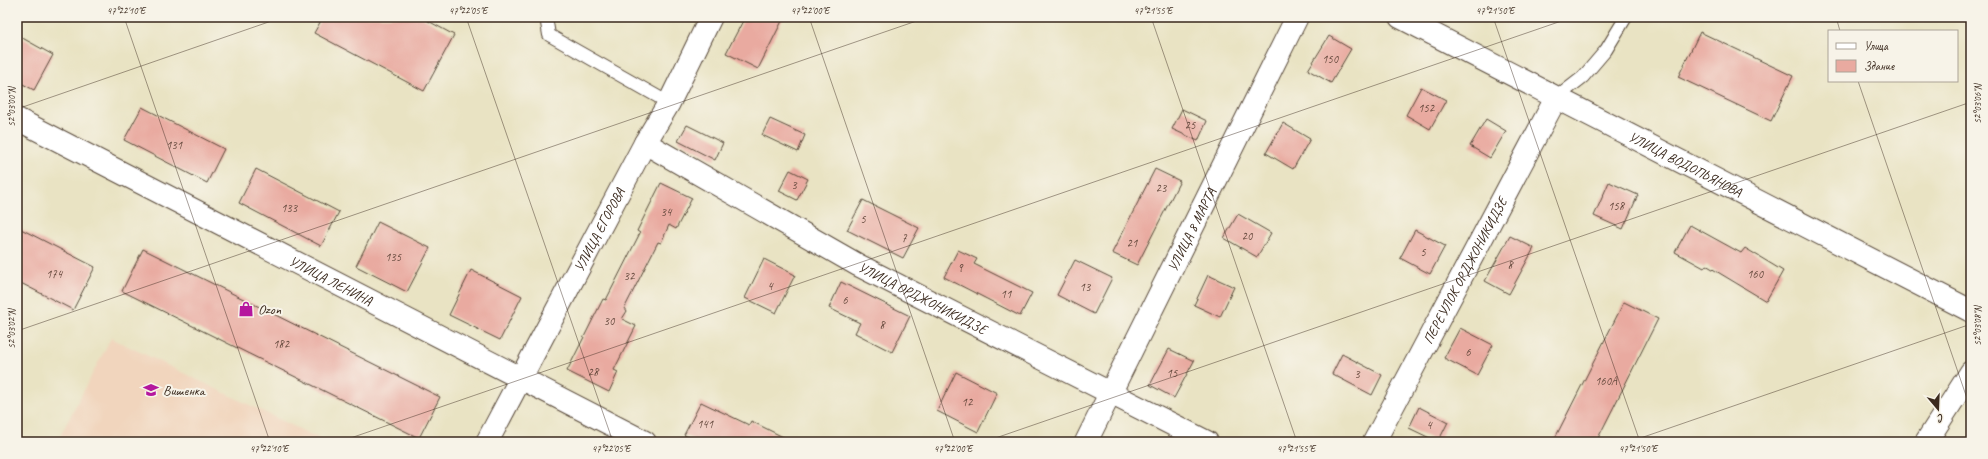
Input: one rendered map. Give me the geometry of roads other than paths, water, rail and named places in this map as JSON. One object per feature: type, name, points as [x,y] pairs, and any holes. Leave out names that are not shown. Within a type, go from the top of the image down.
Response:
[{"type":"street","name":"УЛИЦА ЕГОРОВА","points":[[487,442],[645,143],[670,103],[711,17]]},
{"type":"street","name":"УЛИЦА 8 МАРТА","points":[[1086,442],[1297,17]]},
{"type":"street","name":"УЛИЦА ВОДОПЬЯНОВА","points":[[1400,17],[1971,311]]},
{"type":"street","name":"ПЕРЕУЛОК ОРДЖОНИКИДЗЕ","points":[[1374,442],[1556,98]]},
{"type":"street","name":"УЛИЦА ЛЕНИНА","points":[[17,119],[645,442]]},
{"type":"street","name":"УЛИЦА ОРДЖОНИКИДЗЕ","points":[[645,143],[858,265],[1207,442]]},
{"type":"street","points":[[1926,442],[1971,372]]},
{"type":"lane","points":[[546,17],[549,35],[670,103]]},
{"type":"lane","points":[[1556,98],[1583,77],[1606,50],[1626,17]]},
{"type":"place","name":"Ozon","points":[[246,309]]},
{"type":"place","name":"Вишенка","points":[[151,390]]}]
